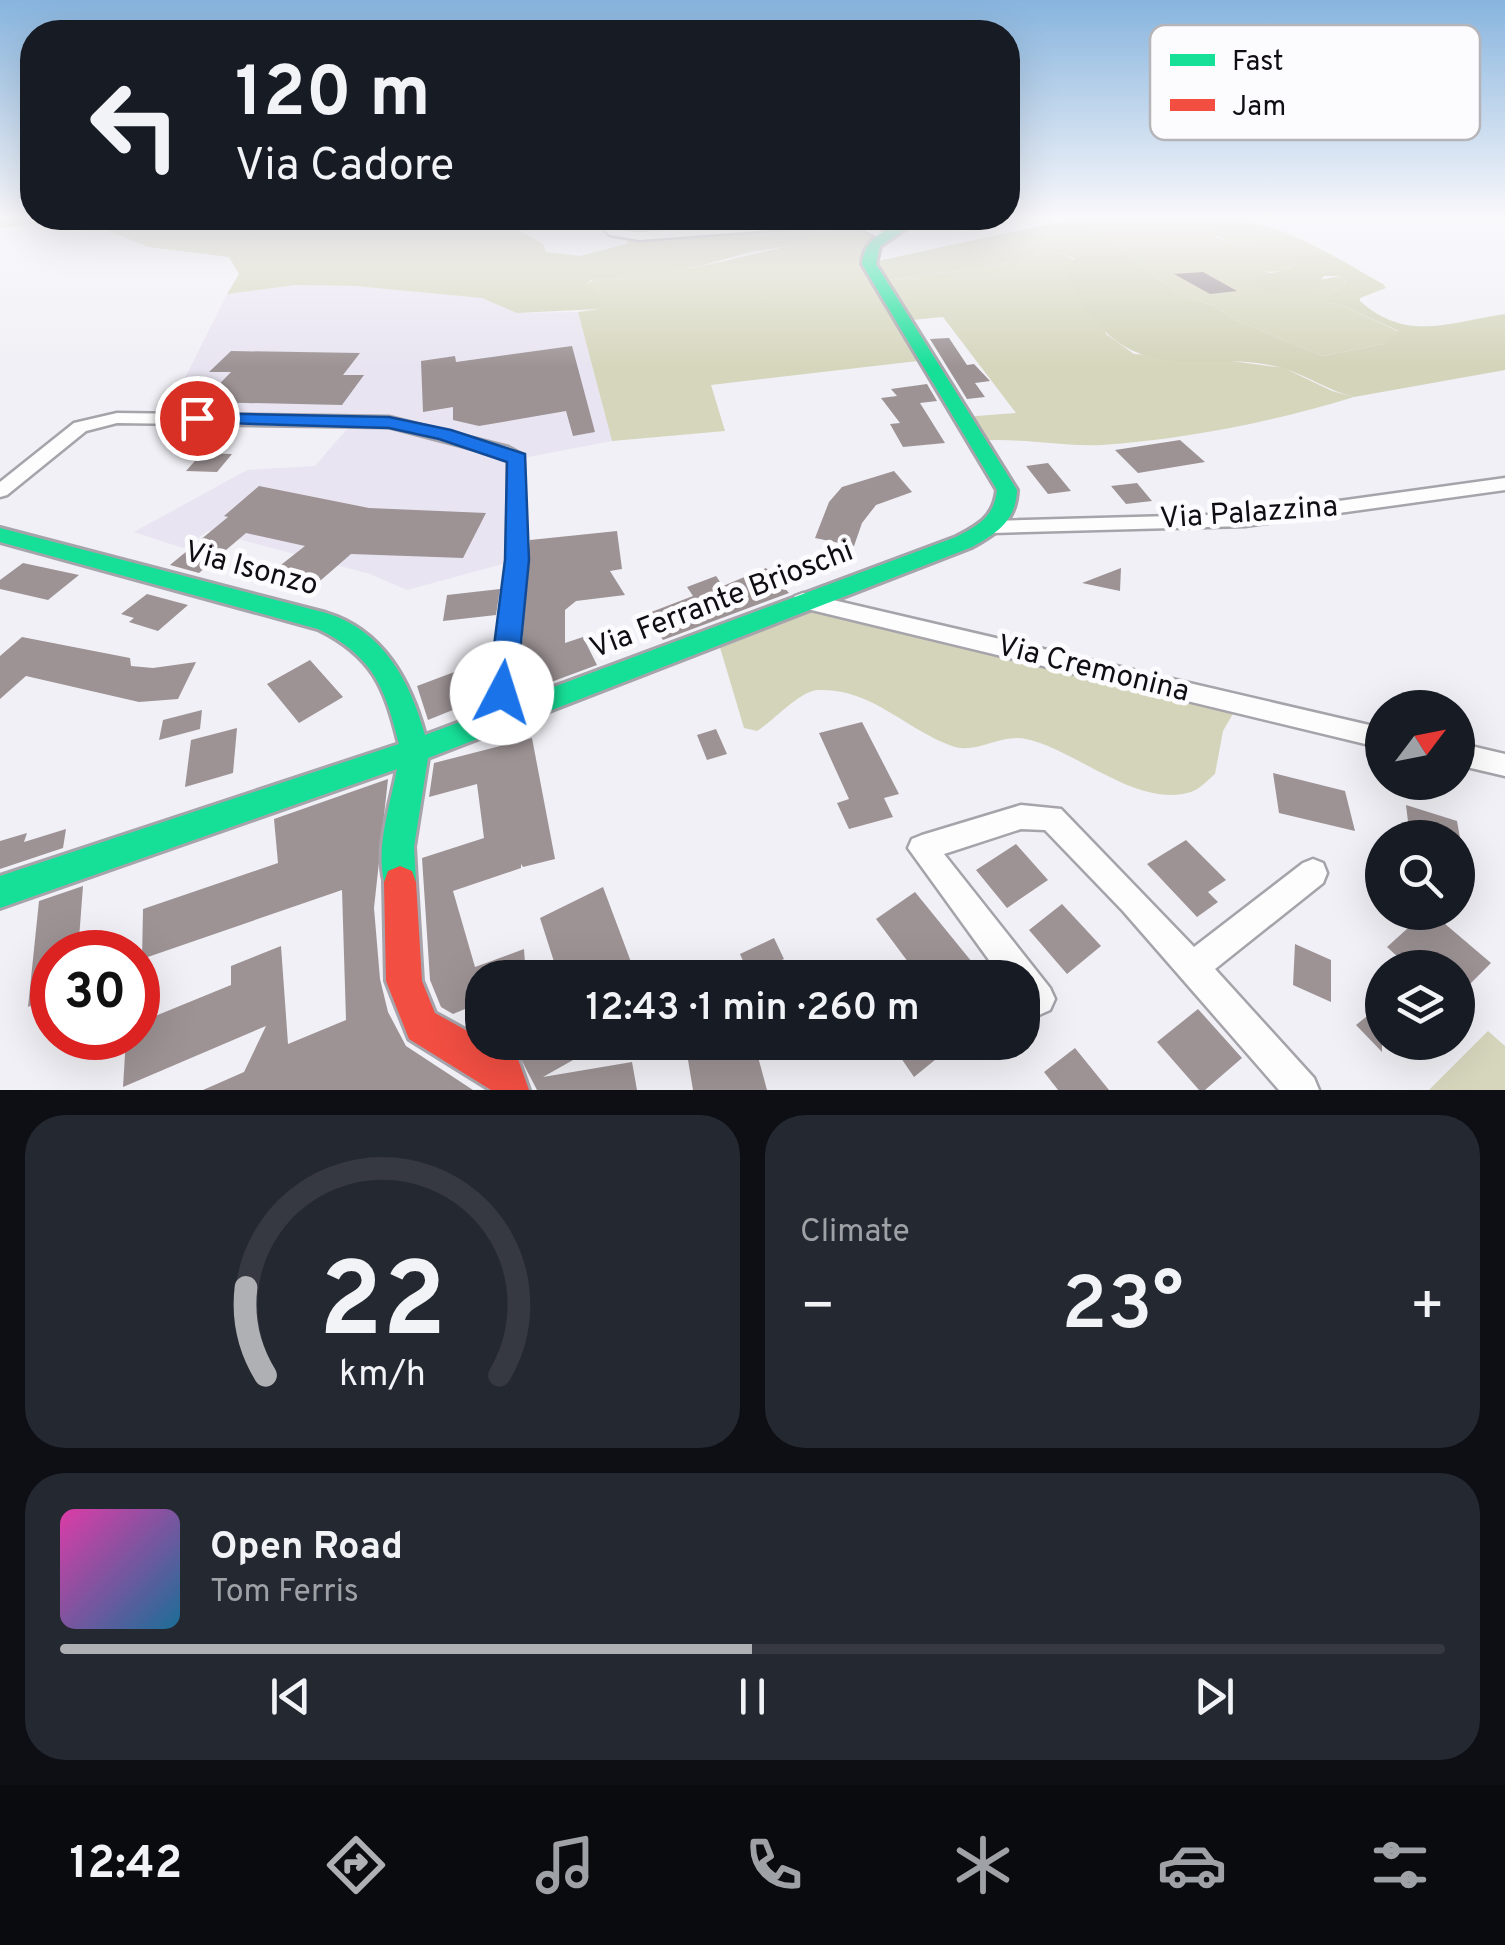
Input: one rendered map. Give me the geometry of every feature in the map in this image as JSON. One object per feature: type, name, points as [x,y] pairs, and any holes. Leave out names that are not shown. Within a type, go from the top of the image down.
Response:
[{"type":"street","points":[[870,266],[1007,490],[1008,508],[992,527]]},
{"type":"street","points":[[0,491],[80,427],[117,418],[389,422],[518,458],[518,532],[502,693],[504,718]]},
{"type":"street","name":"Via Palazzina","points":[[992,527],[1245,520],[1505,484]]},
{"type":"street","name":"Via Ferrante Brioschi","points":[[0,892],[415,752],[964,542],[992,527]]},
{"type":"street","name":"Via Isonzo","points":[[0,535],[264,602],[326,622],[357,637],[378,659],[392,686],[415,752]]},
{"type":"street","name":"Via Cremonina","points":[[803,601],[1365,734]]},
{"type":"street","points":[[415,752],[398,847],[404,981],[422,1026],[504,1074],[510,1090]]},
{"type":"street","points":[[1475,758],[1505,765]]},
{"type":"street","points":[[1009,960],[922,848],[1021,817],[1051,818],[1133,900],[1302,1090]]},
{"type":"street","points":[[1192,968],[1313,872]]},
{"type":"shaded area","points":[[295,285],[355,286],[482,298],[517,313],[578,312],[612,441],[518,459],[517,560],[407,590],[370,574],[208,531],[183,548],[134,532],[247,470],[315,466],[353,422],[165,418],[227,294]]},
{"type":"green space","points":[[234,266],[700,266],[591,280],[585,285],[603,299],[599,309],[517,313],[482,298],[355,286],[295,285],[227,294],[239,274]]},
{"type":"green space","points":[[701,266],[877,266],[879,281],[994,266],[1077,266],[1106,334],[1134,354],[1210,358],[1284,368],[1354,397],[1230,428],[1134,442],[1087,445],[978,441],[963,417],[1016,413],[943,317],[902,321],[926,360],[711,385],[725,431],[612,441],[578,312],[599,309],[603,299],[584,285],[611,274]]},
{"type":"green space","points":[[878,266],[994,266],[994,266],[879,281]]},
{"type":"green space","points":[[1143,266],[1292,266],[1265,272],[1319,280],[1340,276],[1347,283],[1326,296],[1326,302],[1344,306],[1400,332],[1383,344],[1323,356],[1235,320],[1215,306],[1176,293]]},
{"type":"green space","points":[[1143,266],[1176,293],[1215,306],[1235,320],[1323,356],[1383,344],[1399,331],[1326,302],[1326,296],[1347,283],[1340,276],[1324,276],[1312,292],[1301,297],[1255,286],[1253,279],[1292,266],[1351,266],[1386,288],[1360,301],[1395,322],[1430,326],[1505,314],[1505,370],[1354,397],[1282,368],[1156,358],[1112,338],[1079,299],[1068,268]]},
{"type":"green space","points":[[803,601],[1238,705],[1223,731],[1215,774],[1194,791],[1171,795],[1129,786],[1026,739],[1007,739],[970,748],[952,746],[872,703],[838,691],[812,691],[757,731],[744,728],[716,634]]},
{"type":"green space","points":[[1488,1031],[1505,1046],[1505,1090],[1429,1090],[1459,1060],[1475,1060],[1475,1044]]},
{"type":"building","points":[[1203,272],[1237,291],[1210,294],[1174,274]]},
{"type":"building","points":[[949,338],[967,365],[974,364],[990,381],[975,383],[985,397],[967,399],[930,339]]},
{"type":"building","points":[[572,346],[595,432],[573,436],[566,411],[479,426],[453,420],[453,407],[423,412],[421,361],[455,356],[456,362]]},
{"type":"building","points":[[231,351],[360,353],[343,375],[364,375],[342,405],[202,402],[231,372],[209,372]]},
{"type":"building","points":[[927,384],[937,401],[920,403],[945,443],[903,447],[890,424],[900,423],[881,398],[897,396],[891,389]]},
{"type":"building","points":[[1180,440],[1205,462],[1138,473],[1115,450]]},
{"type":"building","points":[[202,453],[232,454],[217,472],[186,471]]},
{"type":"building","points":[[1048,463],[1071,491],[1048,494],[1026,466]]},
{"type":"building","points":[[894,471],[912,492],[876,505],[862,523],[854,546],[815,538],[829,502],[842,487]]},
{"type":"building","points":[[1137,483],[1152,501],[1126,504],[1111,486]]},
{"type":"building","points":[[259,486],[369,508],[486,513],[463,558],[351,554],[305,594],[263,579],[305,546],[246,533],[199,573],[170,565]]},
{"type":"building","points":[[617,531],[622,569],[610,571],[625,595],[576,601],[565,610],[565,643],[583,637],[597,665],[535,688],[521,656],[530,540]]},
{"type":"building","points":[[23,563],[79,575],[48,600],[0,589],[0,580]]},
{"type":"building","points":[[766,568],[789,593],[663,640],[646,614],[693,596],[687,587],[716,576],[723,586]]},
{"type":"building","points":[[1121,568],[1120,591],[1082,583]]},
{"type":"building","points":[[500,589],[496,615],[443,621],[447,595]]},
{"type":"building","points":[[147,594],[188,605],[158,631],[129,622],[134,618],[121,614]]},
{"type":"building","points":[[22,637],[130,658],[131,666],[153,668],[196,662],[178,699],[139,702],[26,676],[0,699],[0,656]]},
{"type":"building","points":[[310,660],[343,697],[299,723],[267,684]]},
{"type":"building","points":[[457,671],[470,703],[428,720],[417,686]]},
{"type":"building","points":[[202,710],[200,729],[159,740],[163,720]]},
{"type":"building","points":[[862,722],[899,794],[884,798],[893,817],[849,829],[837,803],[849,799],[819,733]]},
{"type":"building","points":[[237,728],[233,773],[185,787],[191,740]]},
{"type":"building","points":[[716,729],[727,754],[707,760],[697,735]]},
{"type":"building","points":[[532,738],[555,859],[523,867],[521,864],[521,868],[453,891],[473,960],[465,960],[465,1009],[453,1014],[441,1007],[430,980],[422,858],[484,838],[477,784],[429,797],[434,763]]},
{"type":"building","points":[[1273,773],[1345,791],[1355,831],[1279,813]]},
{"type":"building","points":[[388,779],[374,908],[380,979],[388,1012],[406,1046],[473,1090],[203,1090],[244,1072],[266,1026],[123,1087],[125,1060],[160,1060],[160,1014],[231,985],[231,966],[281,946],[288,1044],[346,1020],[342,890],[160,953],[160,930],[143,930],[143,909],[278,863],[274,819]]},
{"type":"building","points":[[1406,805],[1454,820],[1408,820]]},
{"type":"building","points":[[66,829],[63,848],[0,869],[0,841],[27,833],[24,842]]},
{"type":"building","points":[[1186,840],[1226,880],[1208,892],[1218,902],[1197,917],[1147,864]]},
{"type":"building","points":[[1016,844],[1048,880],[1007,908],[976,870]]},
{"type":"building","points":[[83,886],[80,930],[36,930],[39,901]]},
{"type":"building","points":[[603,887],[630,960],[553,960],[540,918]]},
{"type":"building","points":[[915,892],[970,960],[907,960],[876,919]]},
{"type":"building","points":[[1062,904],[1101,946],[1067,974],[1029,930]]},
{"type":"building","points":[[1406,930],[1452,930],[1491,963],[1475,979],[1475,950],[1387,947]]},
{"type":"building","points":[[774,938],[784,959],[743,960],[740,954]]},
{"type":"building","points":[[1295,944],[1331,960],[1331,1002],[1293,985]]},
{"type":"building","points":[[524,949],[525,960],[494,960]]},
{"type":"building","points":[[1198,1009],[1242,1058],[1205,1090],[1199,1090],[1157,1042]]},
{"type":"building","points":[[1365,1018],[1365,1034],[1356,1025]]},
{"type":"building","points":[[1075,1048],[1109,1090],[1058,1090],[1044,1072]]},
{"type":"building","points":[[521,1060],[573,1060],[543,1077],[632,1062],[637,1090],[537,1090]]},
{"type":"building","points":[[688,1060],[759,1060],[767,1090],[693,1090]]},
{"type":"building","points":[[902,1060],[935,1060],[914,1077]]},
{"type":"traffic: fast","points":[[0,892],[415,751],[964,542],[989,528],[1004,510],[1007,490],[870,266]]},
{"type":"traffic: fast","points":[[0,535],[326,622],[357,637],[379,659],[406,717],[415,751],[398,847],[400,882]]},
{"type":"traffic: jam","points":[[400,882],[404,981],[422,1026],[504,1073],[510,1090]]},
{"type":"route","points":[[197,418],[286,423],[389,422],[444,434],[518,458],[517,560],[502,693]]}]
